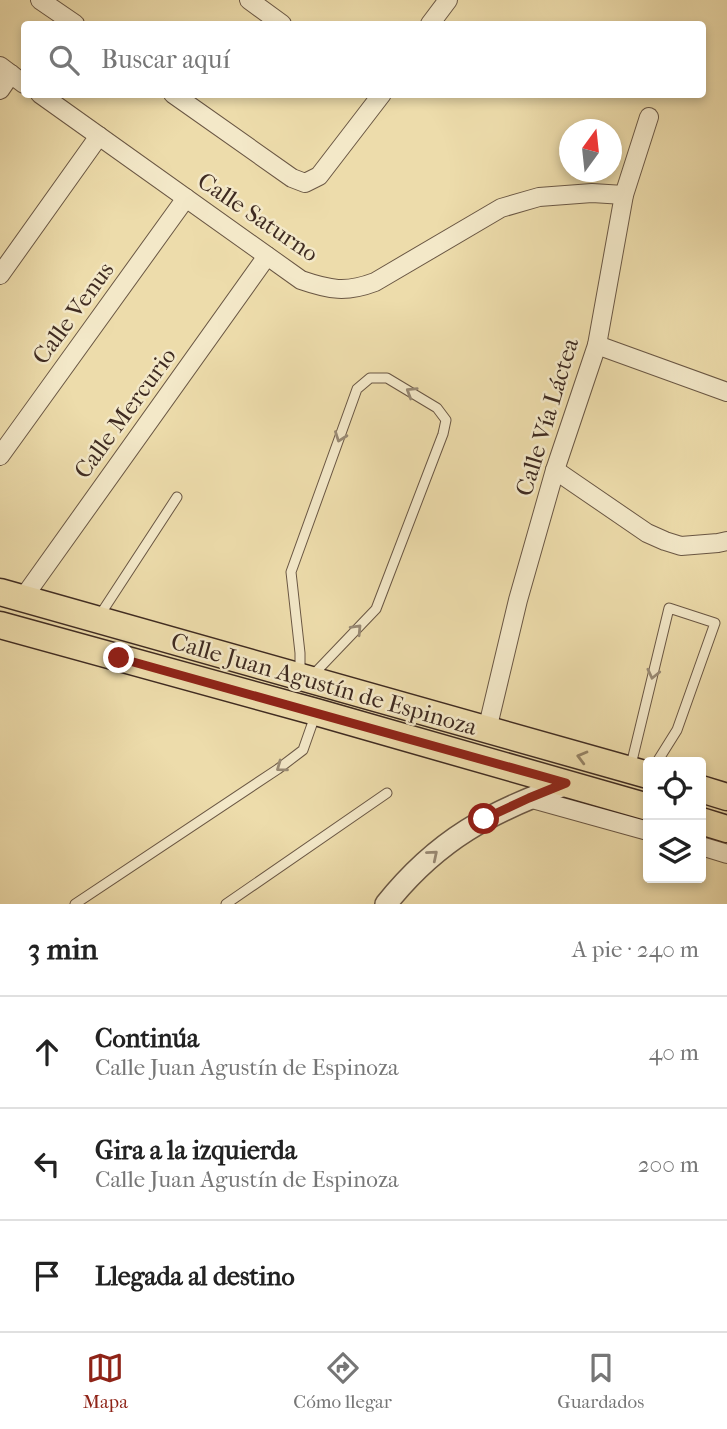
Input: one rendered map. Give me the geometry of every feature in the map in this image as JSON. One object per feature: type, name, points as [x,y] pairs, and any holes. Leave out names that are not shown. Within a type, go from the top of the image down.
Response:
[{"type":"main road","name":"Calle Juan Agustín de Espinoza","points":[[11,595],[642,773]]},
{"type":"main road","points":[[10,631],[45,621],[168,639]]},
{"type":"main road","name":"Calle Juan Agustín de Espinoza","points":[[10,631],[316,712],[643,806]]},
{"type":"main road","points":[[217,685],[289,688],[298,686],[304,677]]},
{"type":"main road","points":[[566,783],[588,780],[623,784],[634,782],[642,773]]},
{"type":"main road","points":[[706,790],[727,796]]},
{"type":"main road","points":[[706,823],[727,829]]},
{"type":"street","points":[[249,0],[278,21]]},
{"type":"street","points":[[432,21],[446,0]]},
{"type":"street","points":[[43,1],[71,21]]},
{"type":"street","points":[[0,90],[12,75]]},
{"type":"street","name":"Calle Saturno","points":[[46,98],[301,280],[320,286],[358,288],[375,282],[501,208],[540,197],[592,193],[624,195]]},
{"type":"street","points":[[179,98],[292,178],[305,183],[319,176],[377,98]]},
{"type":"street","name":"Calle Vía Láctea","points":[[487,730],[518,600],[555,470],[597,345],[624,195],[649,117]]},
{"type":"street","points":[[0,275],[99,136]]},
{"type":"street","name":"Calle Venus","points":[[0,456],[186,198]]},
{"type":"street","name":"Calle Mercurio","points":[[11,595],[267,256]]},
{"type":"street","points":[[597,345],[727,392]]},
{"type":"street","points":[[555,470],[647,533],[665,541],[681,546],[727,541]]},
{"type":"street","points":[[386,904],[429,858],[459,835],[484,819],[566,783]]},
{"type":"street","points":[[529,798],[643,830]]},
{"type":"street","points":[[706,848],[727,854]]},
{"type":"lane","points":[[370,378],[387,378],[437,408],[446,420],[443,434],[376,609],[304,677],[290,572],[357,389],[370,378]]},
{"type":"lane","points":[[97,619],[177,496]]},
{"type":"lane","points":[[645,757],[668,608],[715,623],[677,730],[660,757]]},
{"type":"lane","points":[[75,904],[303,750],[316,712]]},
{"type":"lane","points":[[226,904],[387,793]]},
{"type":"route","points":[[119,658],[566,783],[484,819]]}]
